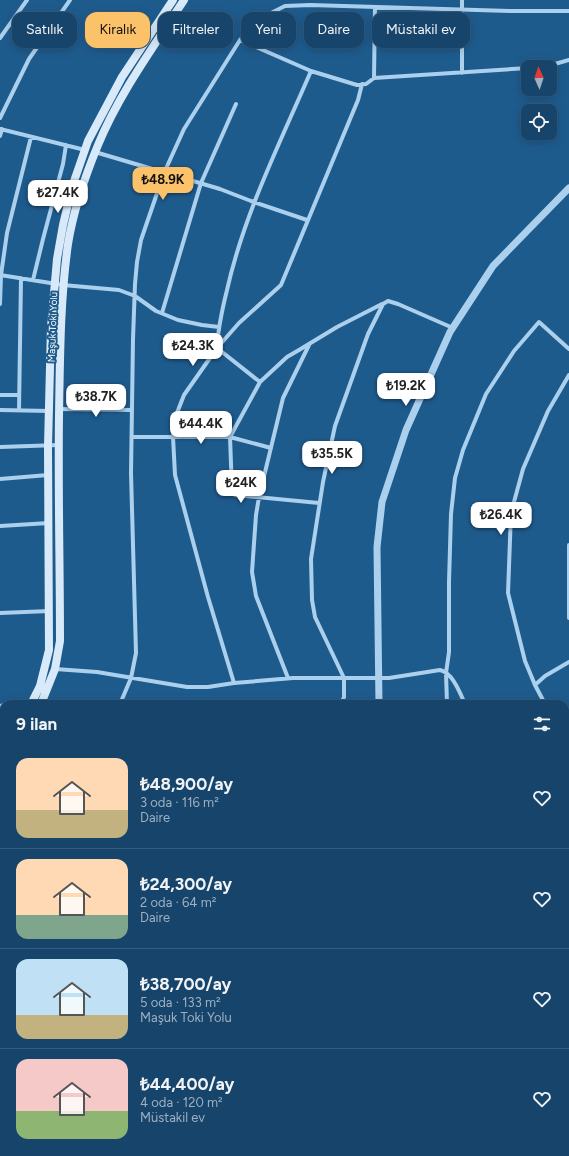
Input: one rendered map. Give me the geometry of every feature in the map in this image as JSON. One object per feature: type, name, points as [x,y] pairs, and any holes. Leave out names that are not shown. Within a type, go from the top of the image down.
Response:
[{"type":"main road","points":[[33,700],[40,686],[49,650],[50,523],[48,446],[51,327],[54,283],[63,225],[72,187],[85,150],[106,106],[122,77],[173,0]]},
{"type":"main road","name":"Maşuk Toki Yolu","points":[[43,700],[55,670],[60,641],[59,409],[63,284],[69,242],[81,192],[95,152],[119,102],[184,0]]},
{"type":"street","points":[[0,38],[27,0]]},
{"type":"street","points":[[0,118],[29,59],[70,0]]},
{"type":"street","points":[[462,0],[462,73]]},
{"type":"street","points":[[122,700],[131,678],[136,652],[131,473],[133,339],[137,262],[141,240],[164,173],[184,129],[240,40],[255,23],[285,6],[310,5],[462,10],[569,11]]},
{"type":"street","points":[[374,78],[375,7]]},
{"type":"street","points":[[240,40],[311,71],[357,85],[366,84],[374,78],[521,69]]},
{"type":"street","points":[[557,63],[569,60]]},
{"type":"street","points":[[217,348],[219,327],[232,266],[254,202],[311,71]]},
{"type":"street","points":[[234,683],[208,597],[177,482],[173,437],[175,418],[184,395],[217,348],[240,323],[281,284],[358,100],[362,84]]},
{"type":"street","points":[[162,313],[201,183],[236,104]]},
{"type":"street","points":[[0,136],[1,129],[85,150]]},
{"type":"street","points":[[0,304],[1,275],[7,233],[31,137]]},
{"type":"street","points":[[33,280],[63,164],[66,145]]},
{"type":"street","points":[[95,152],[220,189],[307,220]]},
{"type":"street","points":[[379,700],[377,547],[382,502],[406,430],[453,328],[493,266],[569,188]]},
{"type":"street","points":[[1,275],[54,283],[119,290],[135,296],[156,311],[178,320],[219,327]]},
{"type":"street","points":[[19,410],[21,278]]},
{"type":"street","points":[[319,503],[235,495],[232,491],[230,436],[260,382],[287,357],[337,327],[388,301],[453,328]]},
{"type":"street","points":[[343,700],[344,678],[315,617],[312,600],[311,559],[319,503],[335,426],[368,334],[383,304]]},
{"type":"street","points":[[447,700],[446,673],[449,652],[451,514],[455,478],[463,450],[486,394],[514,351],[539,322],[569,349]]},
{"type":"street","points":[[288,678],[256,596],[253,586],[252,572],[256,515],[259,497],[283,398],[308,345]]},
{"type":"street","points":[[217,348],[260,382]]},
{"type":"street","points":[[543,700],[525,661],[508,593],[511,513],[522,469],[548,411],[569,375]]},
{"type":"street","points":[[0,395],[19,395]]},
{"type":"street","points":[[59,409],[132,410]]},
{"type":"street","points":[[0,410],[49,411]]},
{"type":"street","points":[[132,437],[230,436],[271,448]]},
{"type":"street","points":[[0,447],[59,445]]},
{"type":"street","points":[[0,479],[48,475]]},
{"type":"street","points":[[0,526],[50,523]]},
{"type":"street","points":[[569,545],[569,618]]},
{"type":"street","points":[[0,612],[50,611]]},
{"type":"street","points":[[535,685],[545,676],[569,662]]},
{"type":"street","points":[[55,670],[97,672],[187,687],[208,687],[288,678],[389,678],[440,670],[446,673],[453,682],[463,700]]}]
